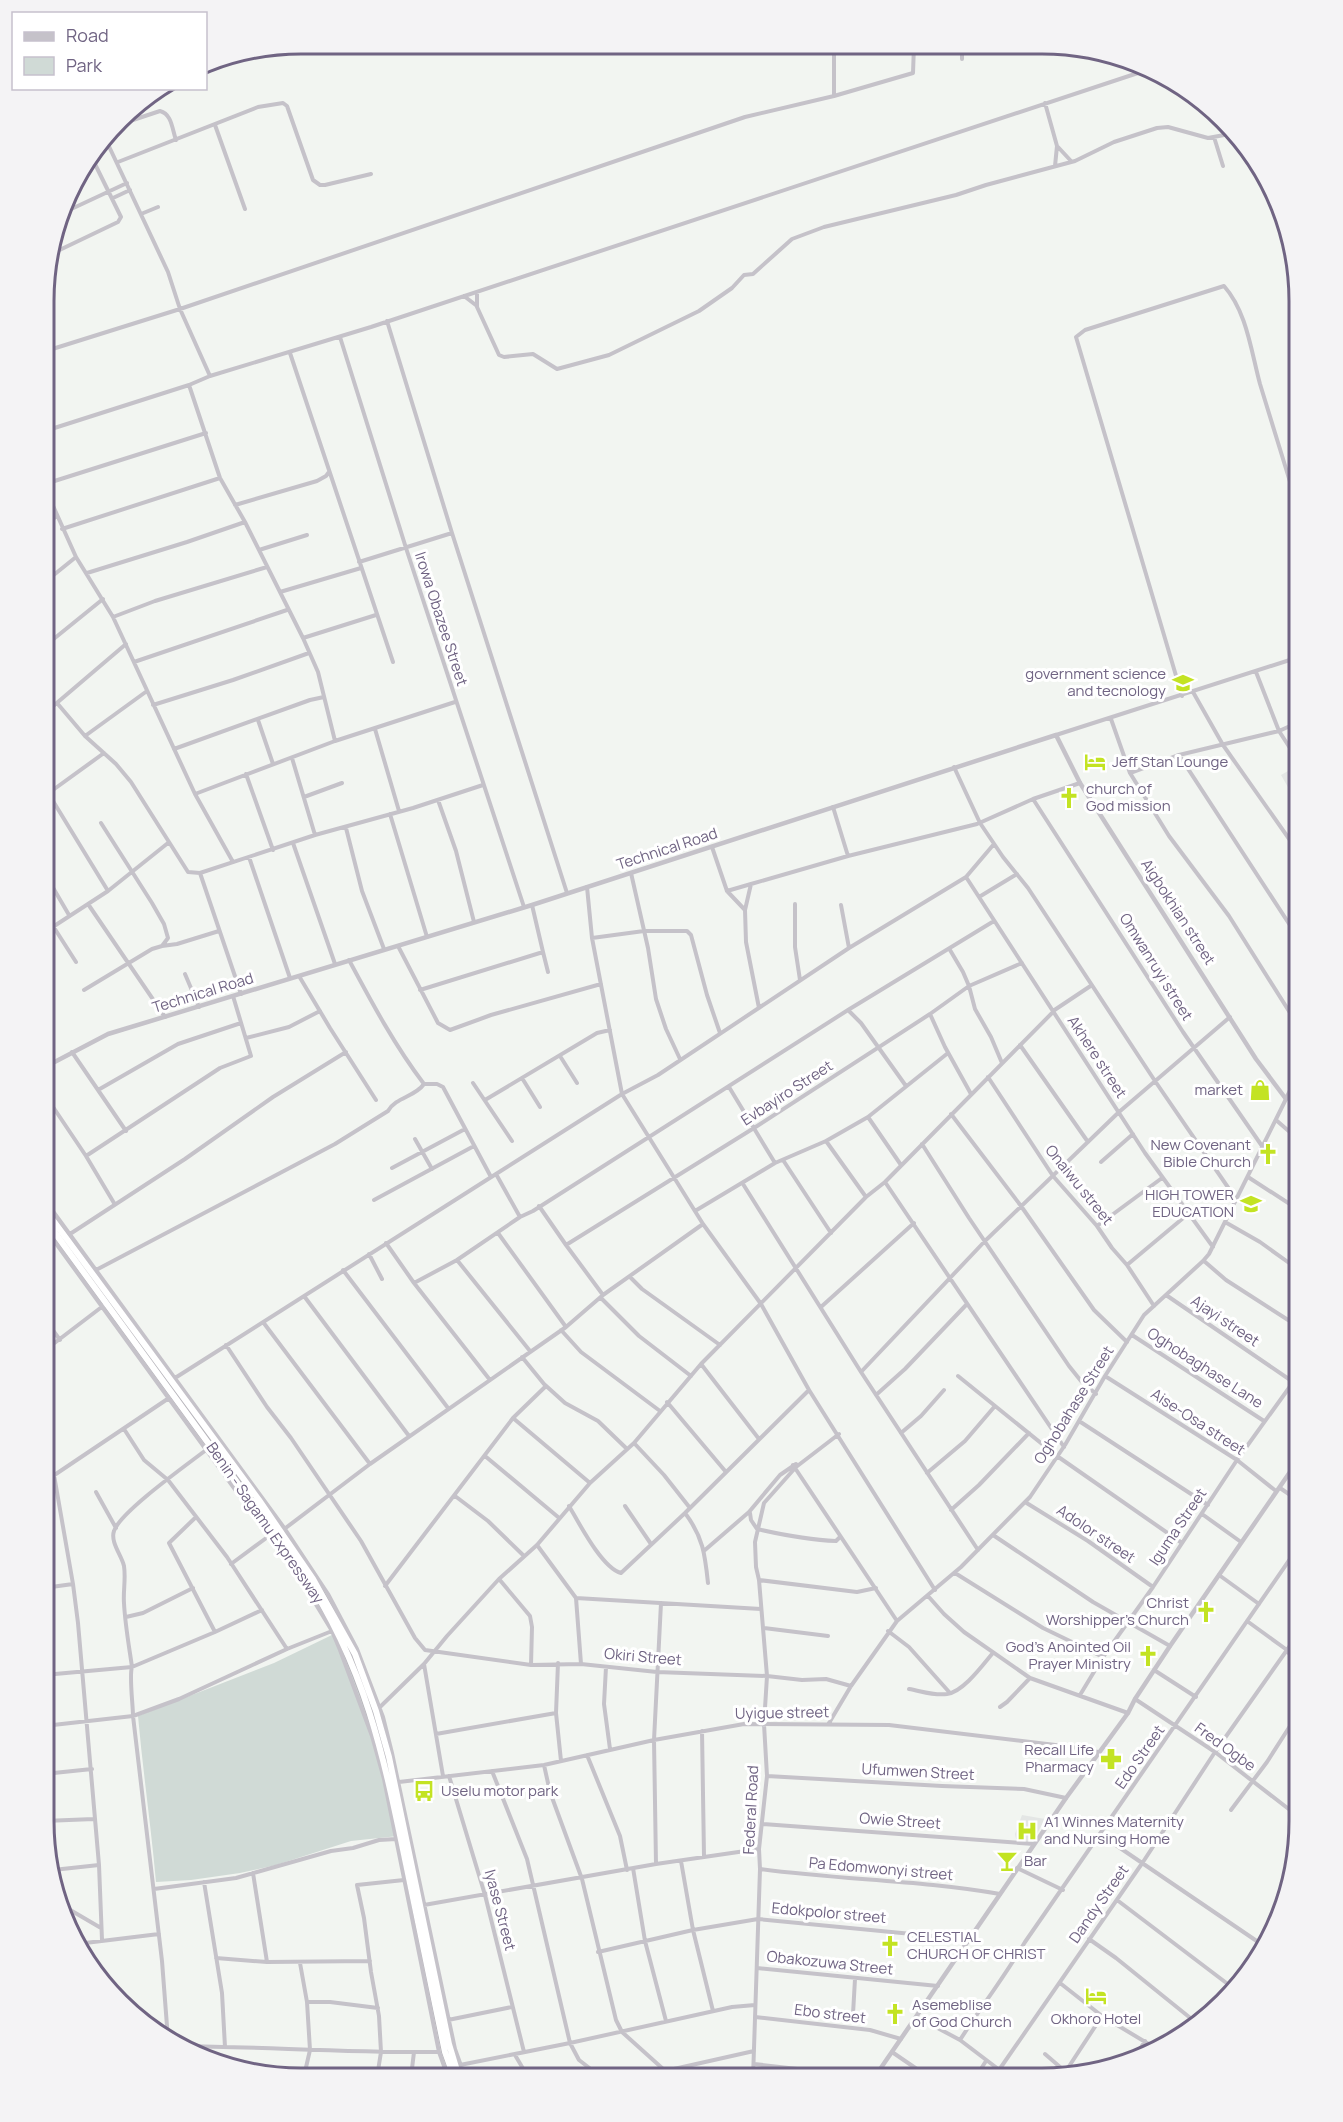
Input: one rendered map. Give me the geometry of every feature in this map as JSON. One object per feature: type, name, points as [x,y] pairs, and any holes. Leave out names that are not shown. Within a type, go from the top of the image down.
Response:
[{"type":"highway","points":[[54,1221],[283,1530],[305,1571],[329,1604],[355,1654],[380,1724],[449,2044],[456,2068]]},
{"type":"highway","name":"Benin - Sagamu Expressway","points":[[54,1232],[305,1571],[347,1652],[365,1694],[375,1727],[400,1834],[445,2052],[451,2068]]},
{"type":"street","points":[[834,54],[834,96]]},
{"type":"street","points":[[54,348],[180,309],[745,117],[834,96],[913,73],[914,54]]},
{"type":"street","points":[[962,54],[962,59]]},
{"type":"street","points":[[54,428],[189,385],[210,376],[340,337],[1137,73]]},
{"type":"street","points":[[118,162],[276,102],[285,103],[316,183],[325,185],[370,174]]},
{"type":"street","points":[[1045,103],[1057,146],[1055,166]]},
{"type":"street","points":[[132,120],[160,111],[164,112],[169,117],[176,140]]},
{"type":"street","points":[[215,125],[246,208]]},
{"type":"street","points":[[464,296],[477,307],[501,356],[532,354],[558,369],[609,355],[699,311],[732,288],[744,275],[753,274],[792,239],[824,227],[956,195],[1075,161],[1136,134],[1163,127],[1195,135],[1214,137],[1225,135]]},
{"type":"street","points":[[1214,137],[1223,166]]},
{"type":"street","points":[[109,146],[168,272],[180,309],[210,376]]},
{"type":"street","points":[[1057,146],[1071,161]]},
{"type":"street","points":[[60,250],[118,222],[121,215],[95,165]]},
{"type":"street","points":[[72,209],[127,183]]},
{"type":"street","points":[[113,198],[130,190]]},
{"type":"street","points":[[141,214],[158,207]]},
{"type":"street","points":[[1182,696],[1076,337],[1084,330],[1224,286],[1233,296],[1249,336],[1260,382],[1289,478]]},
{"type":"street","points":[[477,292],[477,307]]},
{"type":"street","points":[[387,321],[567,893]]},
{"type":"street","name":"Irowa Obazee Street","points":[[340,337],[455,702],[524,907]]},
{"type":"street","points":[[290,353],[393,662]]},
{"type":"street","points":[[189,385],[220,478],[259,549],[318,672],[335,741]]},
{"type":"street","points":[[54,481],[206,433]]},
{"type":"street","points":[[235,505],[300,486],[329,474]]},
{"type":"street","points":[[62,529],[220,478]]},
{"type":"street","points":[[54,509],[76,557],[113,617],[195,794],[233,862]]},
{"type":"street","points":[[87,573],[245,522]]},
{"type":"street","points":[[359,562],[452,533]]},
{"type":"street","points":[[259,549],[307,535]]},
{"type":"street","points":[[54,575],[76,557]]},
{"type":"street","points":[[113,617],[155,601],[267,567]]},
{"type":"street","points":[[280,592],[361,568]]},
{"type":"street","points":[[54,639],[103,599]]},
{"type":"street","points":[[134,663],[287,610]]},
{"type":"street","points":[[303,638],[376,615]]},
{"type":"street","points":[[54,706],[126,644]]},
{"type":"street","points":[[153,705],[309,653]]},
{"type":"street","name":"Technical Road","points":[[54,1062],[108,1034],[532,905],[1289,660]]},
{"type":"street","points":[[1256,672],[1279,731],[1289,746]]},
{"type":"street","points":[[85,736],[147,691]]},
{"type":"street","points":[[1193,692],[1223,745],[1289,839]]},
{"type":"street","points":[[174,749],[324,697]]},
{"type":"street","points":[[195,794],[335,741],[455,702]]},
{"type":"street","points":[[57,704],[131,782],[188,872],[200,873],[315,835],[346,828],[483,785]]},
{"type":"street","points":[[1111,719],[1130,773],[1169,836],[1228,916],[1289,1011]]},
{"type":"street","points":[[258,720],[273,764]]},
{"type":"street","points":[[1130,773],[1179,755],[1279,731],[1289,726]]},
{"type":"street","points":[[375,729],[399,811]]},
{"type":"street","name":"Aigbokhian street","points":[[1056,735],[1080,783],[1256,1059],[1286,1099]]},
{"type":"street","points":[[54,789],[104,753]]},
{"type":"street","points":[[1179,755],[1289,924]]},
{"type":"street","points":[[292,758],[315,835]]},
{"type":"street","points":[[954,768],[980,823],[1029,888],[1155,1081],[1236,1199]]},
{"type":"street","points":[[246,774],[273,850]]},
{"type":"street","points":[[304,797],[342,783]]},
{"type":"street","points":[[727,891],[848,856],[980,823],[1032,799],[1080,783]]},
{"type":"street","name":"Omwanruyi street","points":[[1032,799],[1262,1146]]},
{"type":"street","points":[[438,800],[456,851],[474,922]]},
{"type":"street","points":[[54,803],[108,891]]},
{"type":"street","points":[[833,807],[848,856]]},
{"type":"street","points":[[390,814],[427,937]]},
{"type":"street","points":[[101,823],[164,924],[168,938],[162,946]]},
{"type":"street","points":[[346,828],[362,891],[384,949]]},
{"type":"street","points":[[54,925],[108,891],[168,843]]},
{"type":"street","points":[[293,843],[335,964]]},
{"type":"street","points":[[175,1378],[386,1242],[622,1094],[658,1075],[849,948],[966,877],[994,844]]},
{"type":"street","points":[[712,847],[727,891],[745,910]]},
{"type":"street","points":[[249,857],[290,978]]},
{"type":"street","points":[[200,873],[241,994]]},
{"type":"street","points":[[631,873],[656,999],[666,1029],[680,1059]]},
{"type":"street","points":[[980,897],[1017,874]]},
{"type":"street","name":"Akhere street","points":[[966,877],[1132,1134],[1213,1247]]},
{"type":"street","points":[[751,884],[745,910],[746,942],[759,1008]]},
{"type":"street","points":[[587,887],[592,938],[622,1094],[673,1179],[761,1304],[809,1390],[839,1434],[935,1590]]},
{"type":"street","points":[[54,889],[69,915]]},
{"type":"street","points":[[88,904],[165,1017]]},
{"type":"street","points":[[795,904],[795,947],[800,980]]},
{"type":"street","points":[[532,905],[548,972]]},
{"type":"street","points":[[841,905],[849,948]]},
{"type":"street","points":[[414,1282],[457,1260],[520,1217],[649,1138],[848,1010],[950,950],[994,921]]},
{"type":"street","points":[[54,928],[76,962]]},
{"type":"street","points":[[84,990],[157,947],[177,944],[219,931]]},
{"type":"street","points":[[592,938],[644,931],[687,931],[691,935],[720,1033]]},
{"type":"street","points":[[398,946],[438,1023],[450,1030],[491,1015],[601,984]]},
{"type":"street","points":[[950,950],[969,986],[975,1009],[1002,1063]]},
{"type":"street","points":[[420,990],[543,952]]},
{"type":"street","points":[[349,960],[387,1028],[424,1084]]},
{"type":"street","name":"Evbayiro Street","points":[[566,1245],[754,1128],[930,1014],[969,986],[1022,963]]},
{"type":"street","points":[[185,974],[199,1007]]},
{"type":"street","points":[[299,976],[376,1100]]},
{"type":"street","points":[[380,1707],[424,1664],[432,1652],[523,1555],[537,1545],[558,1517],[590,1483],[633,1443],[701,1364],[1054,1011],[1092,985]]},
{"type":"street","points":[[86,1156],[220,1068],[250,1057],[233,996]]},
{"type":"street","points":[[848,1010],[861,1023],[906,1086]]},
{"type":"street","points":[[246,1038],[301,1023],[320,1011]]},
{"type":"street","points":[[930,1014],[971,1094]]},
{"type":"street","points":[[861,1372],[949,1277],[1021,1206],[1119,1112],[1231,1017]]},
{"type":"street","points":[[98,1090],[178,1044],[241,1023]]},
{"type":"street","points":[[485,1100],[597,1033],[610,1030]]},
{"type":"street","points":[[1020,1045],[1088,1142]]},
{"type":"street","points":[[72,1052],[126,1131]]},
{"type":"street","points":[[69,1234],[185,1159],[273,1097],[346,1052]]},
{"type":"street","points":[[695,1211],[775,1163],[826,1141],[868,1116],[948,1053]]},
{"type":"street","points":[[560,1056],[577,1083]]},
{"type":"street","name":"Onaiwu street","points":[[988,1077],[1053,1176],[1097,1226],[1127,1265],[1154,1306]]},
{"type":"street","points":[[522,1078],[540,1107]]},
{"type":"street","points":[[473,1083],[512,1141]]},
{"type":"street","points":[[424,1084],[437,1084],[443,1087],[474,1146],[520,1217]]},
{"type":"street","points":[[96,1270],[335,1144],[388,1111],[394,1103],[420,1090],[424,1084]]},
{"type":"street","points":[[729,1087],[775,1163]]},
{"type":"street","name":"Oghobahase Street","points":[[829,1723],[888,1631],[955,1572],[1025,1502],[1064,1447],[1144,1315],[1203,1261],[1213,1247],[1289,1093]]},
{"type":"street","points":[[54,1108],[114,1203]]},
{"type":"street","points":[[951,1114],[1021,1206],[1094,1310],[1127,1342]]},
{"type":"street","points":[[868,1116],[901,1165]]},
{"type":"street","points":[[1276,1120],[1289,1131]]},
{"type":"street","points":[[392,1168],[465,1130]]},
{"type":"street","points":[[1101,1162],[1132,1134]]},
{"type":"street","points":[[415,1139],[432,1169]]},
{"type":"street","points":[[826,1141],[866,1197]]},
{"type":"street","points":[[922,1144],[1069,1366],[1096,1394]]},
{"type":"street","points":[[374,1200],[474,1146]]},
{"type":"street","points":[[783,1160],[831,1233]]},
{"type":"street","points":[[1248,1177],[1289,1204]]},
{"type":"street","points":[[1097,1226],[1162,1178]]},
{"type":"street","points":[[885,1182],[1064,1447]]},
{"type":"street","points":[[743,1184],[861,1372],[978,1550]]},
{"type":"street","points":[[539,1206],[602,1296],[639,1336],[691,1376]]},
{"type":"street","points":[[54,1213],[283,1530],[341,1617],[357,1649],[380,1707],[399,1782],[448,2020],[461,2068]]},
{"type":"street","points":[[1127,1265],[1188,1214]]},
{"type":"street","points":[[1225,1222],[1260,1242],[1289,1263]]},
{"type":"street","points":[[283,1530],[448,1408],[566,1327],[602,1296],[703,1224]]},
{"type":"street","points":[[821,1307],[914,1224]]},
{"type":"street","points":[[498,1233],[566,1327]]},
{"type":"street","points":[[54,1240],[303,1583],[332,1631],[372,1736],[396,1839],[439,2052],[445,2068]]},
{"type":"street","points":[[386,1242],[490,1380]]},
{"type":"street","points":[[369,1254],[382,1279]]},
{"type":"street","points":[[457,1260],[530,1351]]},
{"type":"street","points":[[1203,1261],[1226,1281],[1289,1321]]},
{"type":"street","points":[[343,1270],[448,1408]]},
{"type":"street","points":[[630,1277],[642,1289],[720,1345]]},
{"type":"street","name":"Ajayi street","points":[[1166,1295],[1289,1380]]},
{"type":"street","points":[[304,1296],[409,1436]]},
{"type":"street","points":[[876,1395],[905,1369],[967,1304]]},
{"type":"street","points":[[54,1344],[103,1306]]},
{"type":"street","points":[[263,1323],[370,1464]]},
{"type":"street","points":[[561,1330],[581,1352],[660,1411]]},
{"type":"street","points":[[54,1332],[60,1340]]},
{"type":"street","name":"Oghobaghase Lane","points":[[1132,1335],[1264,1421]]},
{"type":"street","points":[[226,1345],[361,1541],[420,1646],[432,1652]]},
{"type":"street","points":[[522,1357],[546,1386],[565,1403],[598,1421],[626,1448]]},
{"type":"street","points":[[701,1364],[759,1439]]},
{"type":"street","points":[[958,1376],[1057,1456],[1182,1543]]},
{"type":"street","name":"Aise-Osa street","points":[[1105,1376],[1289,1496]]},
{"type":"street","points":[[385,1586],[513,1419],[546,1386]]},
{"type":"street","name":"Iguma Street","points":[[1080,1695],[1103,1657],[1153,1587],[1237,1460],[1289,1388]]},
{"type":"street","points":[[569,1506],[588,1538],[617,1572],[621,1573],[809,1390]]},
{"type":"street","points":[[901,1433],[921,1416],[944,1390]]},
{"type":"street","points":[[102,1940],[92,1769],[73,1584],[54,1475],[168,1398]]},
{"type":"street","points":[[668,1402],[726,1472]]},
{"type":"street","points":[[927,1473],[965,1441],[995,1406]]},
{"type":"street","points":[[513,1419],[590,1483]]},
{"type":"street","points":[[1079,1421],[1208,1505]]},
{"type":"street","points":[[124,1429],[144,1460],[168,1480],[231,1564],[287,1649]]},
{"type":"street","points":[[951,1510],[987,1477],[1029,1433]]},
{"type":"street","name":"Federal Road","points":[[753,2068],[759,1849],[767,1776],[765,1724],[767,1676],[755,1542],[764,1503],[796,1465],[839,1434]]},
{"type":"street","points":[[633,1443],[664,1475],[690,1508]]},
{"type":"street","points":[[167,2028],[159,1934],[134,1716],[130,1672],[132,1667],[123,1602],[125,1573],[113,1532],[148,1495],[206,1450]]},
{"type":"street","points":[[485,1456],[558,1517]]},
{"type":"street","points":[[705,1550],[749,1512],[780,1475],[796,1465],[840,1537],[897,1621]]},
{"type":"street","points":[[881,2068],[969,1942],[1017,1868],[1128,1713],[1135,1698],[1289,1474]]},
{"type":"street","points":[[96,1492],[116,1528]]},
{"type":"street","points":[[455,1496],[488,1521],[523,1555]]},
{"type":"street","name":"Adolor street","points":[[1025,1502],[1088,1541],[1153,1587]]},
{"type":"street","points":[[625,1506],[651,1544]]},
{"type":"street","points":[[749,1512],[757,1529],[807,1539],[836,1541],[840,1537]]},
{"type":"street","points":[[685,1513],[696,1528],[705,1550],[708,1583]]},
{"type":"street","points":[[1202,1514],[1241,1542]]},
{"type":"street","points":[[196,1517],[169,1543],[216,1632]]},
{"type":"street","points":[[993,1534],[1059,1581],[1170,1646]]},
{"type":"street","points":[[231,1564],[269,1536]]},
{"type":"street","points":[[537,1545],[576,1598],[581,1664]]},
{"type":"street","name":"Edo Street","points":[[960,2040],[1005,1976],[1025,1942],[1289,1560]]},
{"type":"street","points":[[955,1572],[1043,1629],[1103,1657]]},
{"type":"street","points":[[1219,1575],[1259,1604]]},
{"type":"street","points":[[500,1580],[530,1616],[531,1665]]},
{"type":"street","points":[[759,1580],[857,1592],[876,1588]]},
{"type":"street","points":[[54,1587],[73,1584]]},
{"type":"street","points":[[126,1617],[143,1613],[193,1588]]},
{"type":"street","points":[[928,1596],[964,1632],[992,1654],[1030,1678],[1128,1713]]},
{"type":"street","points":[[576,1598],[761,1610]]},
{"type":"street","points":[[656,1864],[654,1740],[661,1603]]},
{"type":"street","points":[[54,1674],[132,1667],[262,1610]]},
{"type":"street","points":[[1247,1621],[1287,1651]]},
{"type":"street","points":[[764,1628],[828,1636]]},
{"type":"street","points":[[54,1725],[134,1716],[179,1699],[287,1649],[332,1631]]},
{"type":"street","points":[[888,1631],[909,1647],[950,1693]]},
{"type":"street","name":"Dandy Street","points":[[1000,2068],[1143,1862],[1215,1752],[1289,1648]]},
{"type":"street","name":"Okiri Street","points":[[432,1652],[531,1665],[581,1664],[657,1672],[767,1676],[802,1680],[826,1679],[851,1686]]},
{"type":"street","points":[[909,1689],[930,1694],[950,1693],[966,1683],[992,1654]]},
{"type":"street","points":[[558,1663],[556,1713],[561,1761]]},
{"type":"street","points":[[424,1664],[443,1776]]},
{"type":"street","points":[[606,1666],[604,1704],[610,1749]]},
{"type":"street","points":[[1154,1670],[1196,1697]]},
{"type":"street","points":[[1000,1707],[1030,1678]]},
{"type":"street","name":"Fred Ogbe","points":[[1135,1698],[1215,1752],[1289,1809]]},
{"type":"street","points":[[436,1734],[556,1713]]},
{"type":"street","name":"Uyigue street","points":[[399,1782],[544,1765],[610,1749],[744,1724],[888,1725],[1098,1752]]},
{"type":"street","points":[[1231,1810],[1267,1762],[1289,1728]]},
{"type":"street","points":[[702,1731],[704,1856]]},
{"type":"street","points":[[587,1755],[620,1836],[627,1870]]},
{"type":"street","points":[[544,1765],[550,1792],[582,1879],[616,2020],[622,2032],[661,2068]]},
{"type":"street","points":[[54,1773],[92,1769]]},
{"type":"street","points":[[492,1771],[527,1859],[570,2043],[579,2060],[589,2068]]},
{"type":"street","name":"Iyase Street","points":[[449,1776],[485,1895],[524,2052]]},
{"type":"street","name":"Ufumwen Street","points":[[767,1776],[1024,1789],[1066,1798]]},
{"type":"street","points":[[54,1821],[94,1819]]},
{"type":"street","name":"Owie Street","points":[[763,1824],[1034,1844]]},
{"type":"street","points":[[1101,1835],[1257,1942]]},
{"type":"street","points":[[154,1889],[236,1878],[331,1851],[353,1848],[379,1840],[396,1839]]},
{"type":"street","points":[[424,1905],[582,1879],[656,1864],[759,1849]]},
{"type":"street","points":[[681,1861],[693,1930],[713,2011]]},
{"type":"street","points":[[59,1869],[99,1865]]},
{"type":"street","points":[[633,1868],[645,1941],[666,2022]]},
{"type":"street","points":[[1017,1868],[1063,1890]]},
{"type":"street","name":"Pa Edomwonyi street","points":[[760,1869],[1000,1894]]},
{"type":"street","points":[[253,1873],[267,1962]]},
{"type":"street","points":[[378,2068],[381,2052],[378,2007],[357,1885],[404,1880]]},
{"type":"street","points":[[204,1882],[222,1993],[225,2047]]},
{"type":"street","points":[[1117,1900],[1228,1984]]},
{"type":"street","points":[[71,1910],[101,1928]]},
{"type":"street","name":"Edokpolor street","points":[[598,1952],[693,1930],[758,1919],[942,1936],[969,1942]]},
{"type":"street","points":[[86,1943],[159,1934]]},
{"type":"street","points":[[1089,1939],[1190,2018]]},
{"type":"street","points":[[216,1958],[300,1963],[370,1961]]},
{"type":"street","points":[[300,1963],[307,2002],[310,2050],[306,2068]]},
{"type":"street","name":"Obakozuwa Street","points":[[757,1968],[938,1986]]},
{"type":"street","points":[[853,2014],[855,1979]]},
{"type":"street","points":[[1060,1983],[1102,2016],[1149,2044]]},
{"type":"street","points":[[307,2002],[378,2007]]},
{"type":"street","points":[[460,2065],[713,2011],[755,2005]]},
{"type":"street","points":[[448,2020],[512,2007]]},
{"type":"street","points":[[917,2016],[960,2040],[996,2068]]},
{"type":"street","points":[[1069,2066],[1102,2016]]},
{"type":"street","name":"Ebo street","points":[[755,2018],[870,2030],[901,2039]]},
{"type":"street","points":[[1141,2047],[1145,2041]]},
{"type":"street","points":[[200,2046],[439,2052]]},
{"type":"street","points":[[682,2068],[754,2051]]},
{"type":"street","points":[[412,2068],[414,2052]]},
{"type":"street","points":[[892,2052],[915,2068]]},
{"type":"street","points":[[1045,2054],[1059,2067]]},
{"type":"street","points":[[514,2055],[522,2068]]},
{"type":"street","points":[[981,2068],[986,2061]]},
{"type":"street","points":[[753,2064],[789,2068]]},
{"type":"shaded area","points":[[1289,770],[1289,789],[1281,775]]},
{"type":"shaded area","name":"A1 Winnes Maternity and Nursing Home","points":[[1022,1815],[1045,1819],[1032,1843],[1016,1839],[1015,1834]]},
{"type":"green space","points":[[334,1634],[356,1683],[373,1733],[398,1836],[351,1841],[276,1865],[240,1873],[156,1882],[138,1716],[274,1663]]},
{"type":"place","name":"government science and tecnology","points":[[1183,683]]},
{"type":"place","name":"Jeff Stan Lounge","points":[[1095,762]]},
{"type":"place","name":"church of God mission","points":[[1069,798]]},
{"type":"place","name":"market","points":[[1260,1090]]},
{"type":"place","name":"New Covenant Bible Church","points":[[1268,1154]]},
{"type":"place","name":"HIGH TOWER EDUCATION","points":[[1251,1204]]},
{"type":"place","name":"Christ Worshipper's Church","points":[[1206,1612]]},
{"type":"place","name":"God's Anointed Oil Prayer Ministry","points":[[1148,1656]]},
{"type":"place","name":"Recall Life Pharmacy","points":[[1111,1759]]},
{"type":"place","name":"Uselu motor park","points":[[424,1791]]},
{"type":"place","name":"A1 Winnes Maternity and Nursing Home","points":[[1027,1831]]},
{"type":"place","name":"Bar","points":[[1007,1861]]},
{"type":"place","name":"CELESTIAL CHURCH OF CHRIST","points":[[890,1946]]},
{"type":"place","name":"Okhoro Hotel","points":[[1096,1996]]},
{"type":"place","name":"Asemeblise of God Church","points":[[895,2014]]}]
